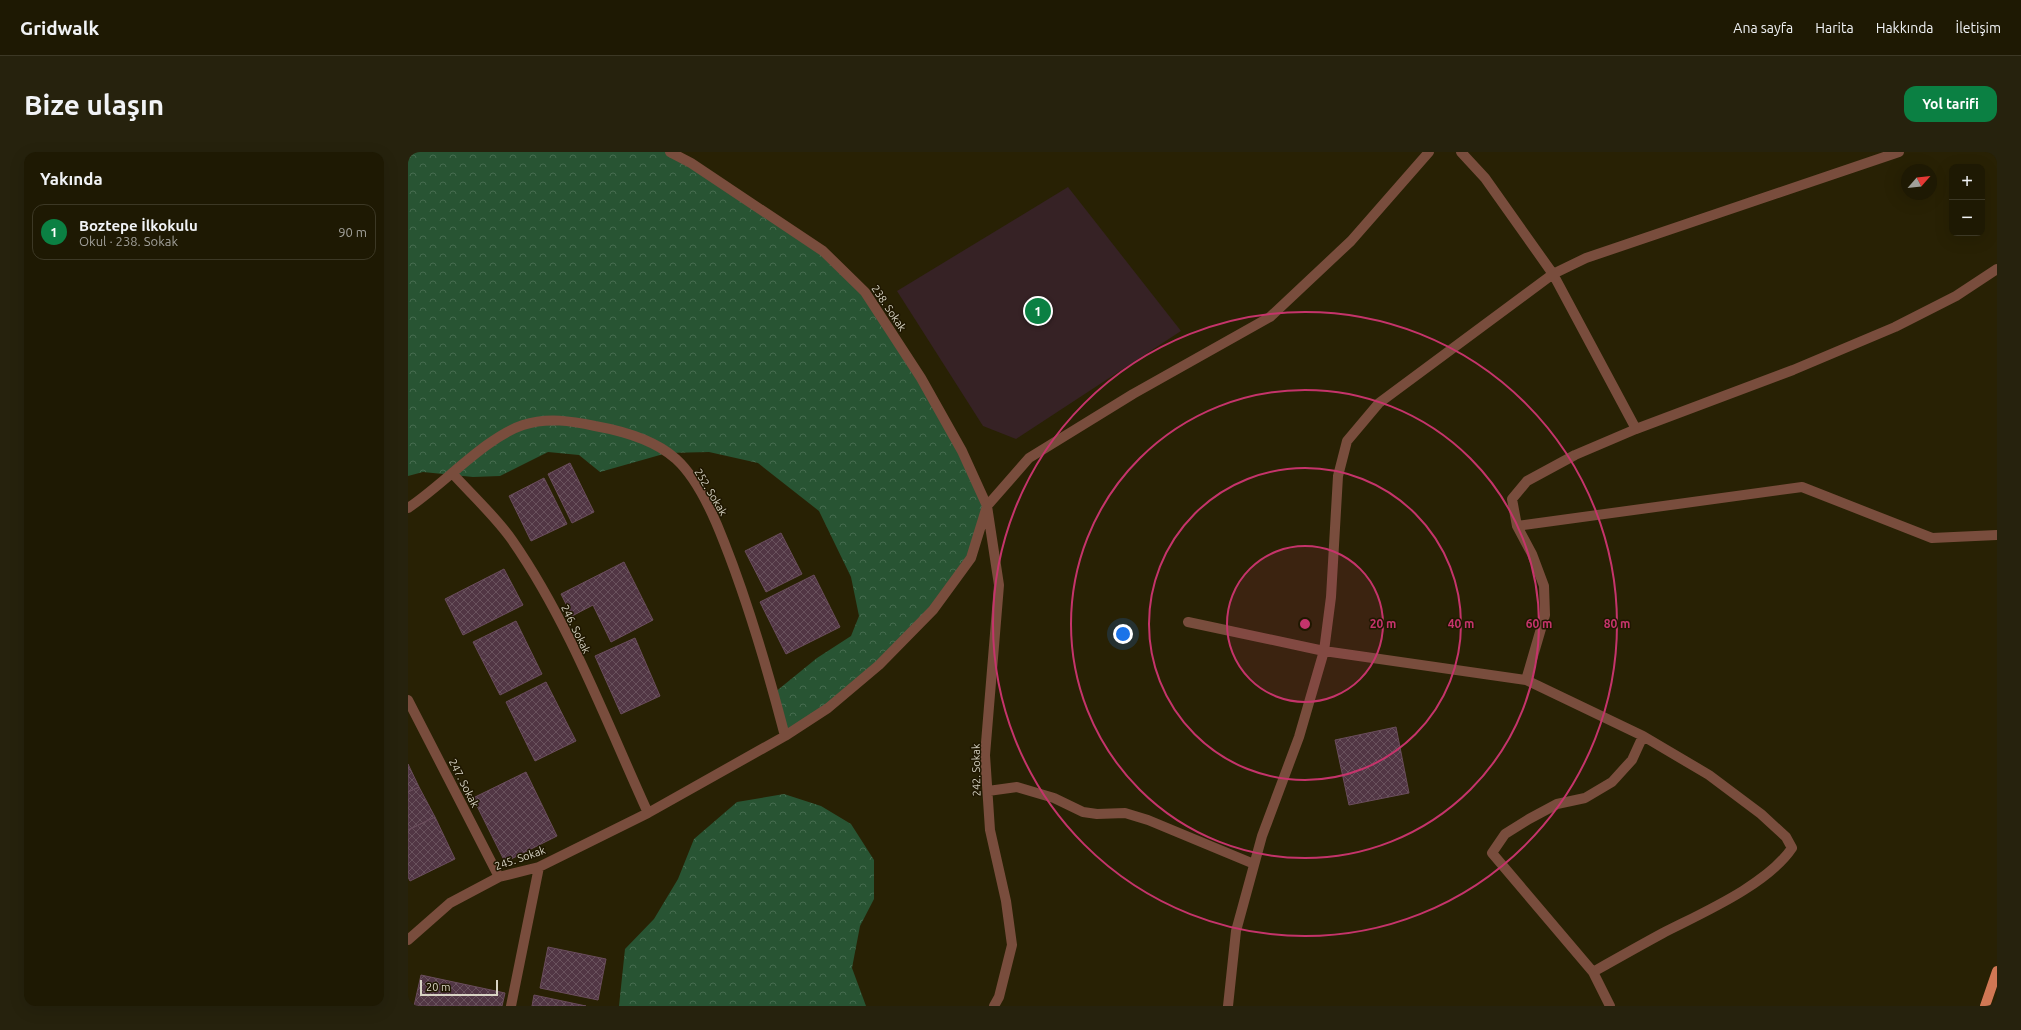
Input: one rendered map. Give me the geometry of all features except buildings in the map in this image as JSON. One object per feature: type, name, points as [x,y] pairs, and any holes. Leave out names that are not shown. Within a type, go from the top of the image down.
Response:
[{"type":"main road","points":[[1985,1006],[1997,971]]},
{"type":"street","name":"238. Sokak","points":[[670,152],[691,163],[822,251],[865,292],[922,378],[962,451],[987,506]]},
{"type":"street","points":[[987,506],[1029,458],[1133,394],[1270,317],[1351,241],[1429,152]]},
{"type":"street","points":[[1461,152],[1485,178],[1553,274],[1636,428]]},
{"type":"street","points":[[1228,1006],[1236,931],[1254,864],[1262,836],[1299,737],[1324,651],[1331,597],[1338,476],[1347,441],[1379,403],[1553,274],[1586,258],[1899,152]]},
{"type":"street","points":[[1526,680],[1545,614],[1544,586],[1532,554],[1517,526],[1512,499],[1527,481],[1575,455],[1636,428],[1793,370],[1895,327],[1956,296],[1997,269]]},
{"type":"street","name":"252. Sokak","points":[[408,508],[497,439],[523,425],[551,420],[614,429],[650,442],[676,459],[696,484],[713,515],[736,572],[769,673],[785,736]]},
{"type":"street","name":"246. Sokak","points":[[453,474],[511,538],[535,577],[565,631],[648,813]]},
{"type":"street","points":[[1517,526],[1802,487],[1932,538],[1997,535]]},
{"type":"street","name":"245. Sokak","points":[[408,940],[450,903],[499,877],[539,866],[648,813],[785,736],[828,708],[874,670],[933,610],[971,558],[987,506]]},
{"type":"street","name":"242. Sokak","points":[[987,506],[999,585],[985,755],[990,830],[1006,901],[1012,945],[999,997],[994,1006]]},
{"type":"street","points":[[1188,622],[1324,651],[1526,680],[1642,736],[1709,776],[1761,814],[1786,838],[1792,848],[1785,858],[1758,880],[1714,907],[1593,972]]},
{"type":"street","name":"247. Sokak","points":[[408,700],[499,877]]},
{"type":"street","points":[[1610,1006],[1593,972],[1492,853],[1505,834],[1529,819],[1557,804],[1586,798],[1612,782],[1632,760],[1642,736]]},
{"type":"street","points":[[988,791],[1017,787],[1054,798],[1083,812],[1097,814],[1125,813],[1148,820],[1254,864]]},
{"type":"street","points":[[511,1006],[539,866]]},
{"type":"shaded area","points":[[1068,187],[1181,331],[1016,439],[983,426],[897,291]]},
{"type":"green space","points":[[408,152],[670,152],[823,251],[865,292],[921,378],[987,506],[971,558],[933,610],[879,665],[785,736],[774,693],[817,658],[851,636],[859,616],[851,577],[819,511],[758,463],[709,452],[667,453],[600,472],[579,455],[548,452],[500,476],[473,477],[423,472],[408,476]]},
{"type":"green space","points":[[784,794],[821,806],[851,824],[874,860],[874,899],[860,926],[852,968],[866,1006],[619,1006],[625,949],[654,919],[678,879],[694,839],[737,802]]},
{"type":"place","name":"Boztepe İlkokulu","points":[[1038,311]]}]
